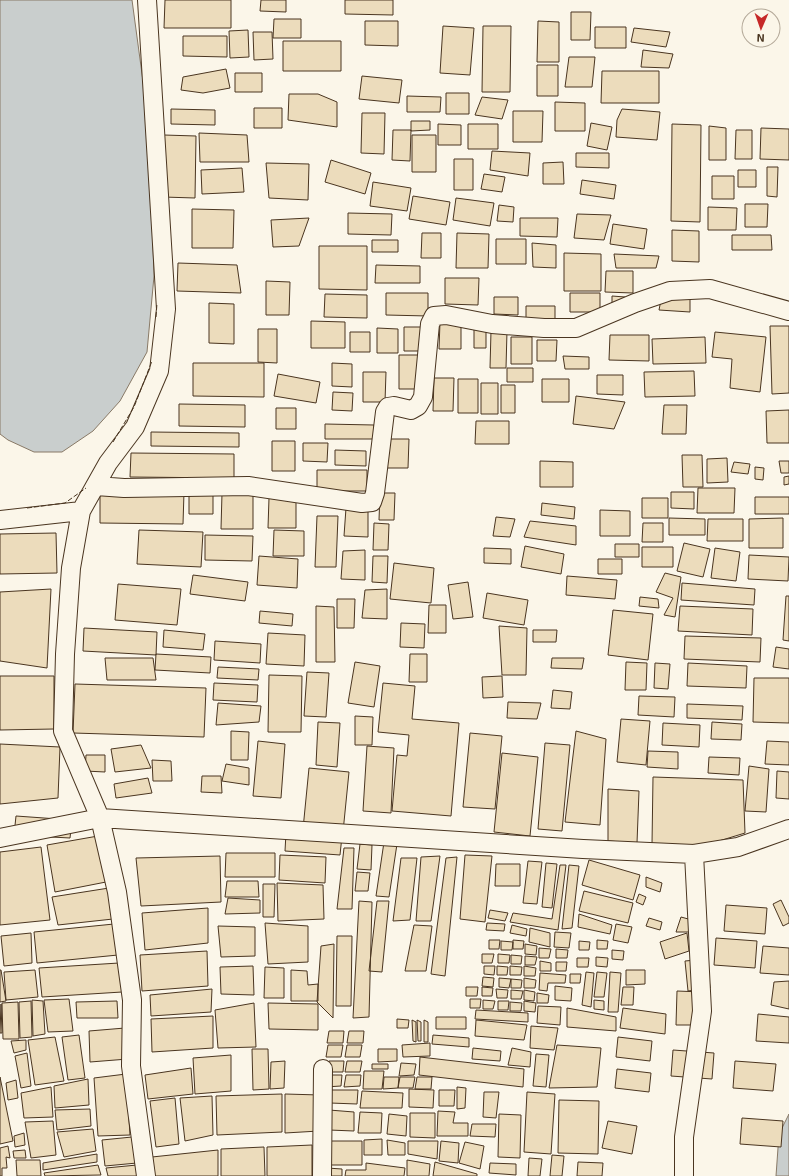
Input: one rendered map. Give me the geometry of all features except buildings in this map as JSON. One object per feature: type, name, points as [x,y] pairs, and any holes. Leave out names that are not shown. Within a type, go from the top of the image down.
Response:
[{"type":"street","points":[[146,1176],[131,1066],[132,1000],[117,892],[100,818],[62,731],[65,654],[71,568],[81,511],[108,463],[135,427],[159,371],[166,309],[147,0]]},
{"type":"street","points":[[96,486],[124,488],[248,486],[362,503],[372,502],[375,493],[385,412],[388,407],[394,406],[411,410],[418,406],[423,397],[430,324],[434,316],[446,315],[492,324],[544,328],[576,328],[635,303],[670,291],[710,289],[789,311]]},
{"type":"street","points":[[0,520],[81,511]]},
{"type":"street","points":[[0,838],[100,818],[583,849],[694,854],[738,847],[789,829]]},
{"type":"street","points":[[684,1176],[684,1137],[702,1011],[694,854]]},
{"type":"street","points":[[322,1068],[322,1176]]},
{"type":"shaded area","points":[[0,0],[132,0],[145,96],[151,185],[154,276],[147,352],[120,401],[93,431],[62,452],[34,452],[8,440],[0,434]]},
{"type":"shaded area","points":[[789,1114],[789,1176],[776,1176],[779,1134]]},
{"type":"fence","points":[[156,317],[157,303]]},
{"type":"fence","points":[[113,442],[134,407],[152,361]]},
{"type":"fence","points":[[27,508],[65,503],[86,488]]}]
